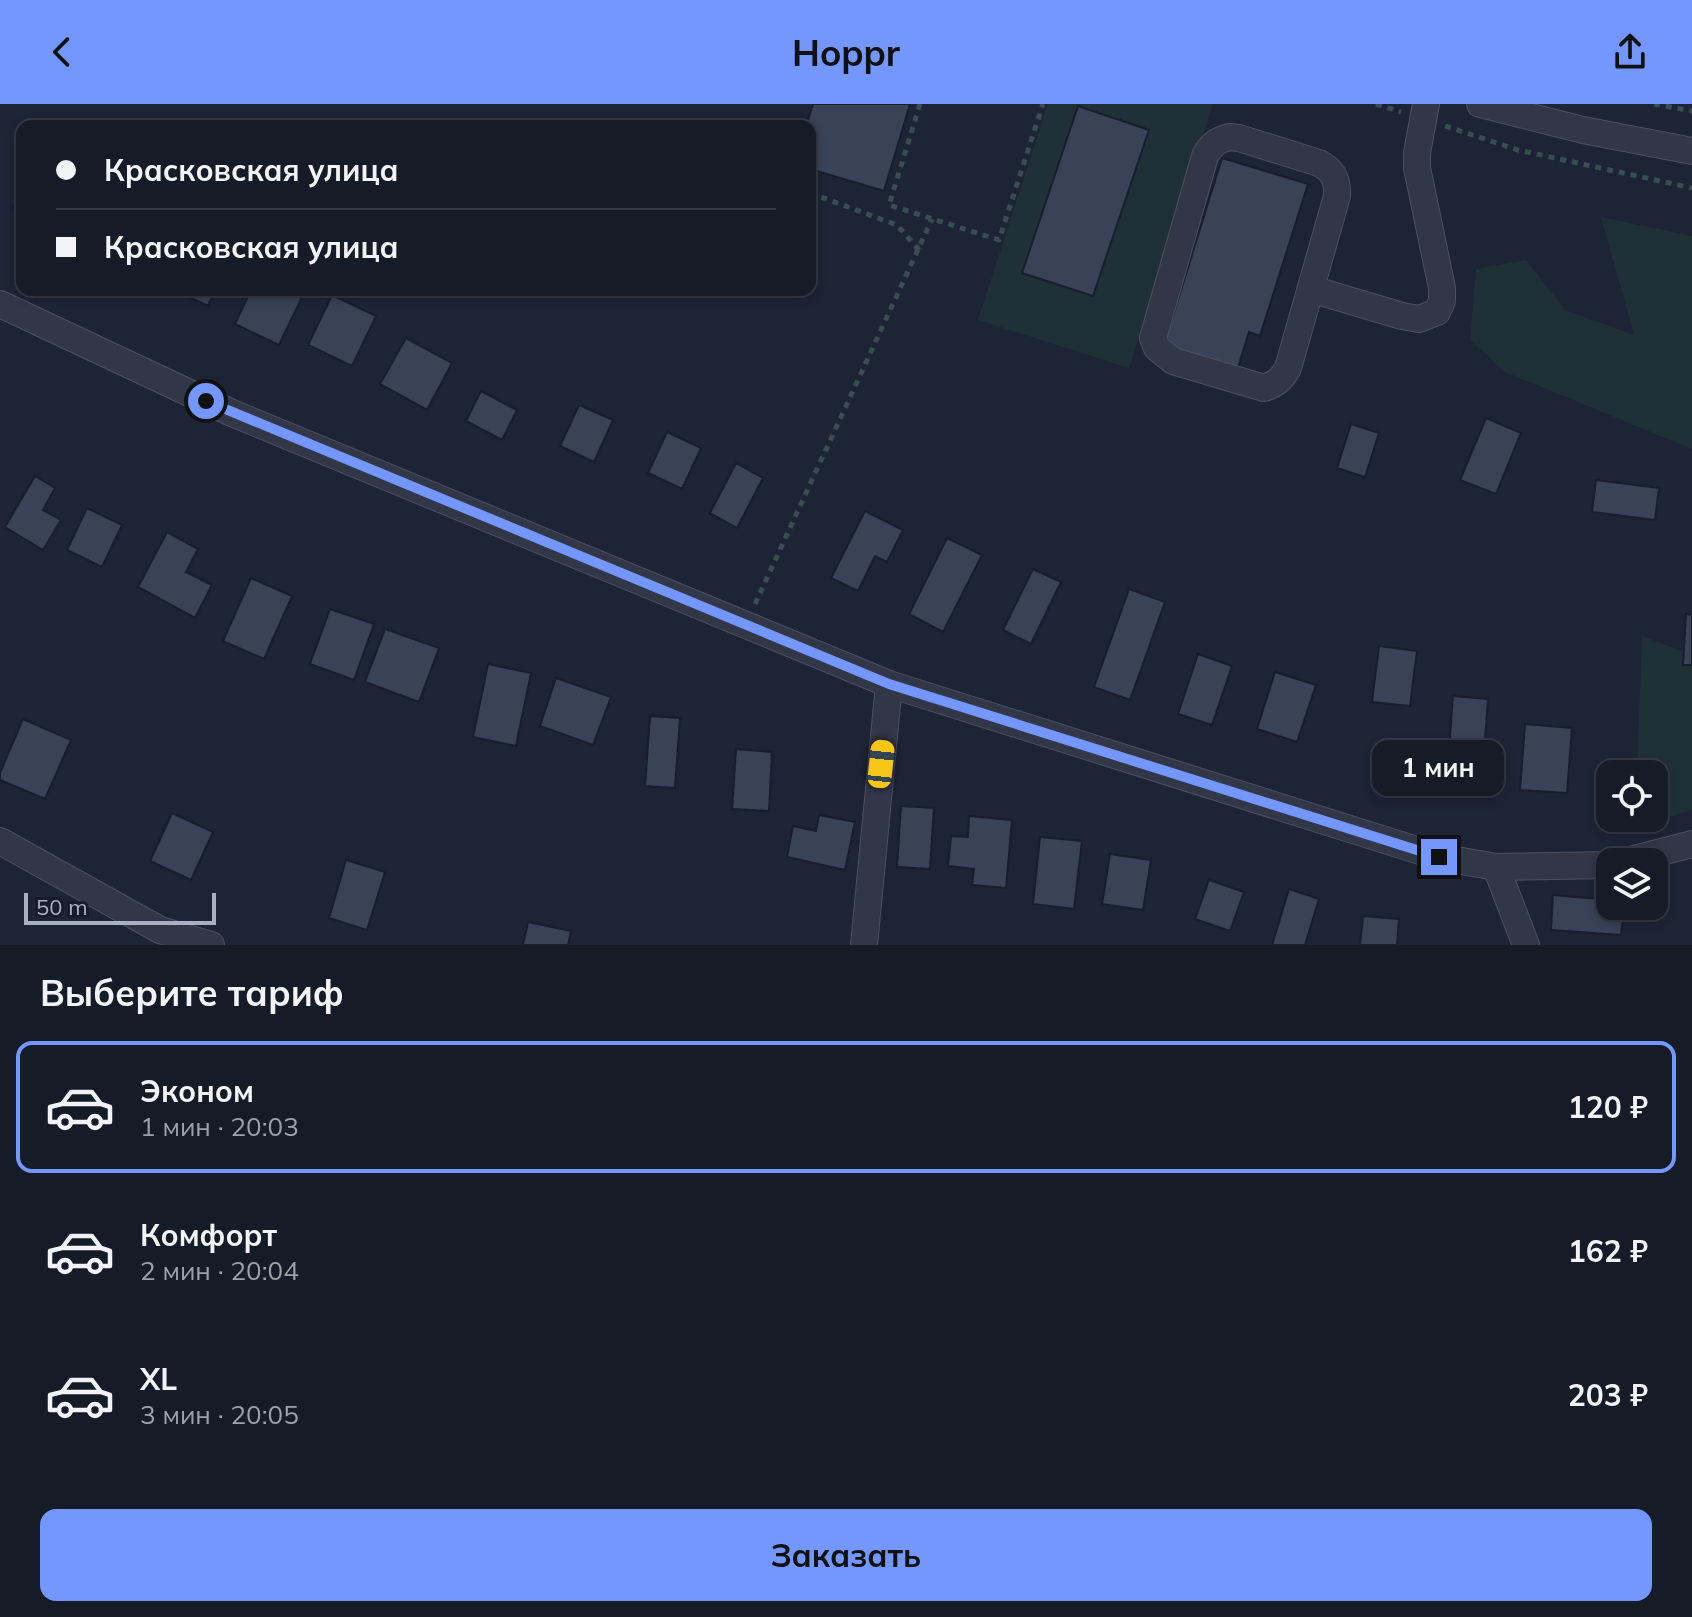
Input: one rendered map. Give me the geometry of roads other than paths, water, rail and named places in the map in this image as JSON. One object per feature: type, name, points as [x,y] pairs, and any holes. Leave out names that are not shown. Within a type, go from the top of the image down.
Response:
[{"type":"street","points":[[1480,104],[1583,130],[1692,151]]},
{"type":"street","points":[[1311,289],[1402,316],[1419,319],[1437,312],[1442,301],[1442,288],[1417,168],[1425,112]]},
{"type":"street","points":[[1239,138],[1319,163],[1334,176],[1338,186],[1337,196],[1311,289],[1288,368],[1275,385],[1254,387],[1173,361],[1157,348],[1153,338],[1155,328],[1205,156],[1219,140],[1239,138]]},
{"type":"street","points":[[0,304],[232,413],[889,684],[1424,852],[1496,867],[1596,865]]},
{"type":"street","points":[[864,945],[889,684]]},
{"type":"street","points":[[0,841],[160,930],[211,945]]},
{"type":"street","points":[[1668,850],[1692,844]]},
{"type":"street","points":[[1496,867],[1526,945]]}]
